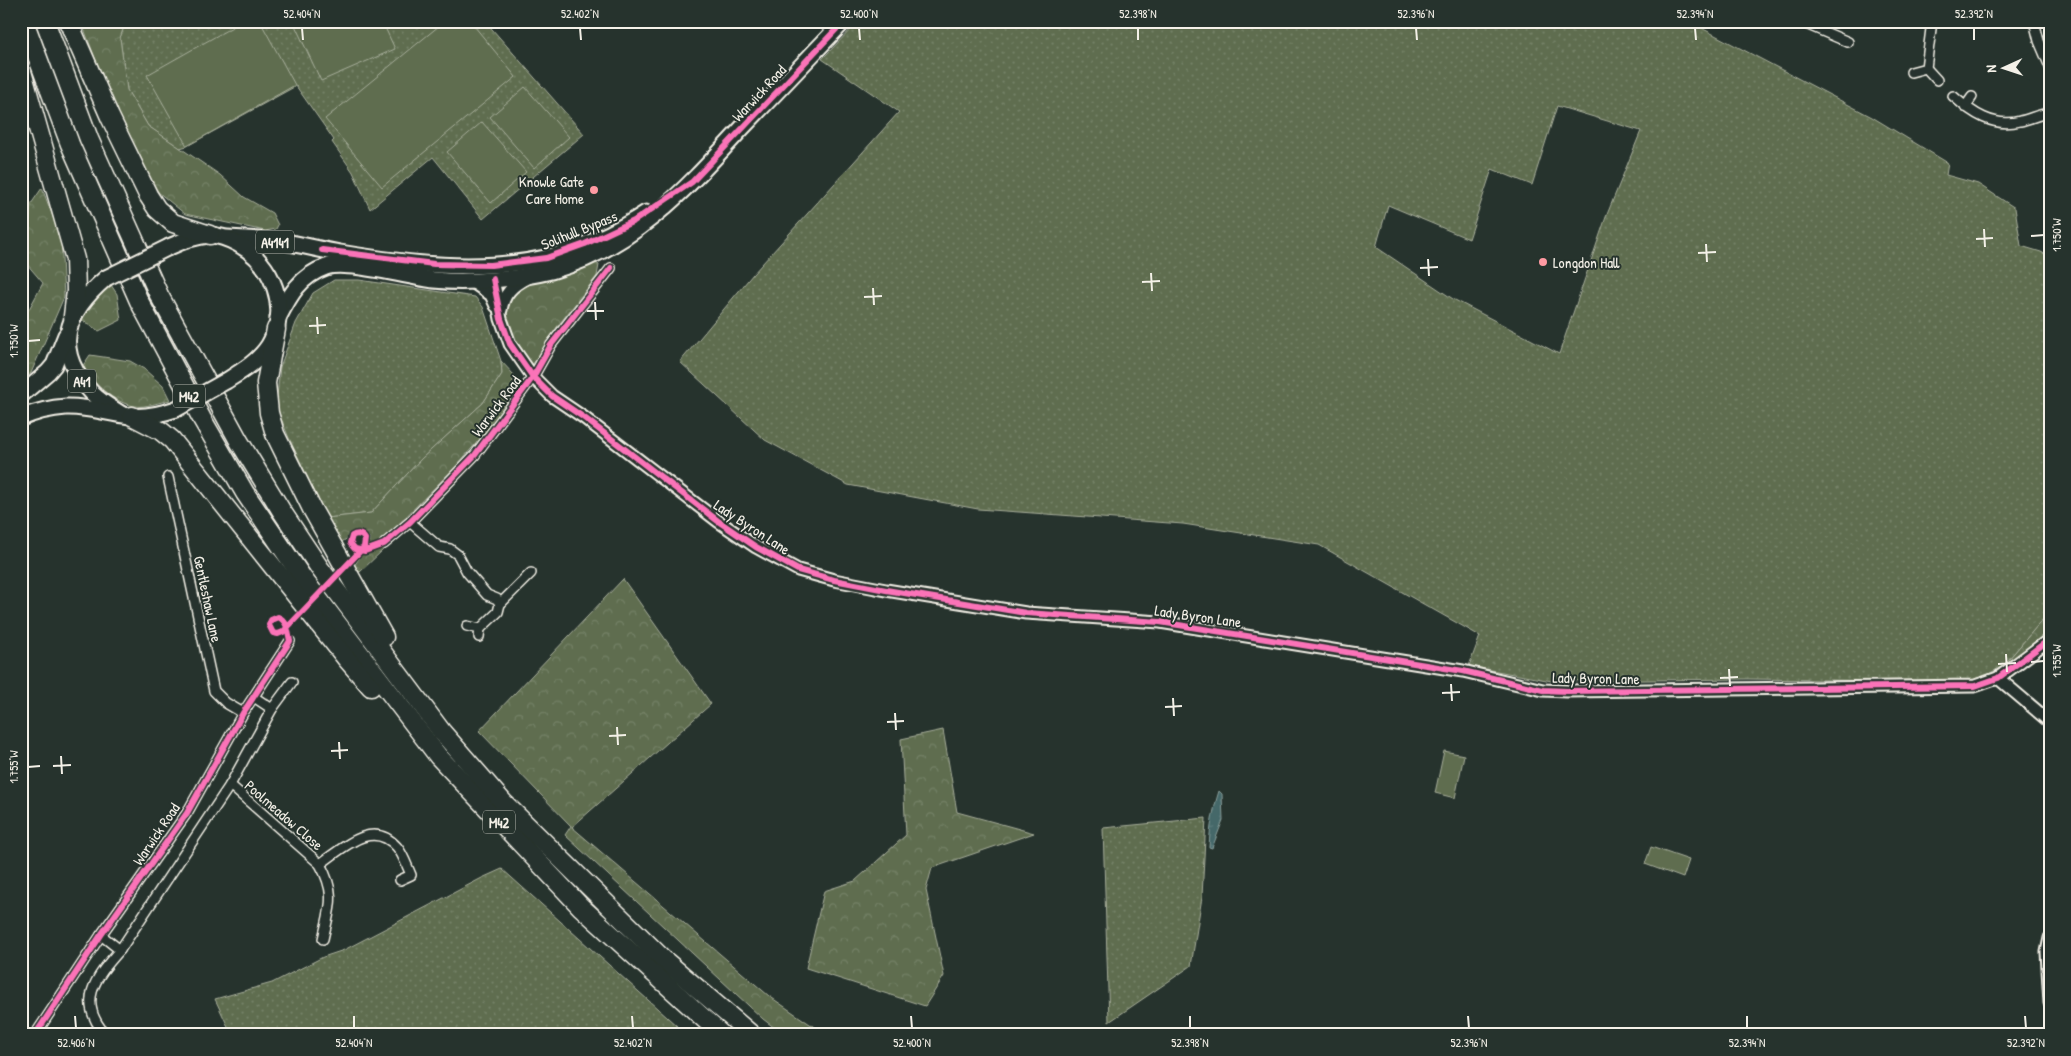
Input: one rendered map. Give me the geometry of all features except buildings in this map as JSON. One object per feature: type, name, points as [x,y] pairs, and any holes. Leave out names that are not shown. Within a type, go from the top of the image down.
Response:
[{"type":"highway","name":"M42","points":[[24,21],[70,144],[139,301],[202,419],[245,493],[304,580],[438,756],[581,908],[722,1035]]},
{"type":"highway","name":"M42","points":[[45,21],[89,139],[159,296],[239,441],[281,510],[321,570],[442,732],[503,802],[662,958],[752,1035]]},
{"type":"highway","points":[[68,21],[110,117],[148,195],[157,209],[172,223],[219,236]]},
{"type":"highway","points":[[21,68],[75,259],[76,291],[70,324]]},
{"type":"highway","points":[[277,324],[267,374],[266,398],[275,434],[284,454],[373,619],[403,666],[503,802]]},
{"type":"highway","points":[[127,416],[161,431],[172,440],[345,657],[384,702],[420,734]]},
{"type":"main road","name":"Warwick Road","points":[[692,182],[844,21]]},
{"type":"main road","name":"Solihull Bypass","points":[[398,260],[491,265],[546,258],[577,247],[634,221],[692,182]]},
{"type":"main road","name":"Solihull Bypass","points":[[277,324],[300,281],[327,266],[348,266],[434,280],[493,279],[537,273],[571,264],[617,243],[641,228],[692,182]]},
{"type":"main road","name":"A41","points":[[21,395],[54,365],[70,324],[90,292],[106,278],[170,247],[190,238],[219,236],[247,249],[257,257],[272,278],[278,294],[277,324],[263,353],[252,364],[226,381],[176,409],[156,415],[127,416],[66,407],[21,418]]},
{"type":"main road","name":"A4141","points":[[219,236],[285,242],[342,254],[398,260]]},
{"type":"main road","points":[[398,260],[419,268],[454,272],[483,272],[493,279]]},
{"type":"main road","name":"A41","points":[[70,324],[70,354],[83,383],[94,396],[127,416]]},
{"type":"street","points":[[1799,21],[1848,42]]},
{"type":"street","points":[[1932,21],[1926,68],[1937,80]]},
{"type":"street","points":[[2034,21],[2039,41],[2050,67]]},
{"type":"street","points":[[1911,72],[1926,68]]},
{"type":"street","points":[[1953,96],[1965,107],[1982,118],[1996,122],[2019,122],[2035,115],[2050,113]]},
{"type":"street","points":[[1965,107],[1972,97]]},
{"type":"street","name":"Warwick Road","points":[[384,544],[410,522],[475,455],[533,377],[552,345],[611,268]]},
{"type":"street","points":[[500,314],[506,294],[514,285],[537,273]]},
{"type":"street","name":"Lady Byron Lane","points":[[493,279],[500,314],[510,344],[533,377],[552,396],[695,504],[756,547],[798,570],[834,580],[1026,613],[1160,622],[1463,671],[1543,690],[1592,692],[1975,686],[1998,678],[2050,639]]},
{"type":"street","points":[[470,280],[491,295],[500,314]]},
{"type":"street","name":"Gentleshaw Lane","points":[[168,477],[214,691],[226,703],[243,713]]},
{"type":"street","points":[[410,522],[439,547],[450,549],[458,555],[467,572],[487,595],[500,604]]},
{"type":"street","points":[[467,626],[479,633],[498,612],[500,604],[531,573]]},
{"type":"street","name":"Warwick Road","points":[[34,1035],[101,935],[187,813],[243,713],[290,642]]},
{"type":"street","points":[[1998,678],[2050,722]]},
{"type":"street","points":[[106,1035],[98,1026],[91,1012],[90,994],[96,980],[120,950],[230,785],[272,709],[292,682]]},
{"type":"street","points":[[254,697],[272,709]]},
{"type":"street","name":"Poolmeadow Close","points":[[230,785],[320,864],[327,878],[332,902],[323,939]]},
{"type":"street","name":"Poolmeadow Close","points":[[320,864],[357,838],[370,834],[385,837],[398,847],[411,875],[400,880]]},
{"type":"street","points":[[101,935],[120,950]]},
{"type":"street","points":[[2050,938],[2047,952],[2050,1003]]},
{"type":"green space","points":[[81,21],[126,21],[120,38],[127,90],[148,126],[220,175],[244,197],[272,213],[278,225],[276,229],[265,231],[185,214],[158,192],[108,92]]},
{"type":"green space","points":[[126,21],[485,21],[584,134],[483,219],[433,157],[370,209],[353,172],[332,142],[334,140],[296,86],[187,146],[180,148],[148,126],[127,90],[120,38]]},
{"type":"green space","points":[[243,21],[260,21],[295,85],[187,146],[147,75]]},
{"type":"green space","points":[[293,21],[382,21],[395,49],[321,81]]},
{"type":"green space","points":[[445,21],[470,21],[516,77],[382,187],[325,119]]},
{"type":"green space","points":[[859,21],[1688,21],[1872,117],[1948,163],[1946,175],[1978,184],[2015,208],[2021,246],[2050,257],[2050,611],[2003,666],[1974,682],[1747,679],[1552,681],[1469,666],[1480,636],[1319,545],[1183,524],[978,509],[848,485],[765,440],[680,362],[753,274],[899,112],[822,59]],"holes":[[[1557,106],[1641,131],[1606,217],[1559,354],[1453,299],[1376,247],[1388,205],[1469,239],[1492,169],[1532,185]]]},
{"type":"green space","points":[[525,87],[569,137],[534,168],[490,117]]},
{"type":"green space","points":[[482,122],[526,172],[491,203],[447,152]]},
{"type":"green space","points":[[42,188],[61,238],[64,297],[31,373],[21,381],[21,311],[28,311],[43,283],[26,263],[31,204]]},
{"type":"green space","points":[[595,262],[599,265],[597,276],[557,327],[531,367],[507,329],[506,306],[512,294],[533,282]]},
{"type":"green space","points":[[334,280],[359,280],[475,297],[483,307],[501,361],[502,374],[483,403],[421,459],[371,513],[327,518],[276,406],[280,367],[296,323],[313,293]]},
{"type":"green space","points":[[109,282],[117,294],[121,320],[99,331],[80,319],[86,303]]},
{"type":"green space","points":[[90,355],[130,361],[144,369],[163,386],[170,400],[148,406],[127,404],[119,401],[98,386],[82,367]]},
{"type":"green space","points":[[501,361],[514,375],[511,395],[487,431],[457,465],[382,541],[384,549],[360,572],[354,566],[370,542],[369,537],[356,533],[340,543],[327,518],[371,513],[421,459],[483,403],[502,374]]},
{"type":"green space","points":[[623,579],[711,704],[572,827],[769,996],[826,1035],[784,1035],[763,1019],[565,835],[571,826],[479,731]]},
{"type":"green space","points":[[2050,611],[2050,633],[2003,666]]},
{"type":"green space","points":[[943,730],[957,812],[1034,833],[932,868],[926,890],[944,976],[925,1006],[806,968],[824,891],[855,881],[906,835],[901,739]]},
{"type":"green space","points":[[1444,751],[1464,755],[1455,798],[1435,793]]},
{"type":"green space","points":[[1206,818],[1202,897],[1191,966],[1109,1022],[1103,828]]},
{"type":"green space","points":[[1651,847],[1689,860],[1683,878],[1645,864]]},
{"type":"green space","points":[[502,869],[687,1035],[232,1035],[215,999],[272,983],[323,957],[344,950]]},
{"type":"water","points":[[1219,791],[1222,794],[1223,820],[1212,848],[1209,847],[1210,833]]},
{"type":"cycle path","points":[[322,250],[434,264],[491,265],[546,258],[585,244],[634,221],[692,182],[844,21]]},
{"type":"cycle path","points":[[35,1035],[101,935],[187,813],[243,713],[290,641],[288,631],[287,627],[284,621],[278,617],[271,620],[269,625],[273,633],[283,632],[364,547],[365,539],[361,535],[352,536],[350,543],[355,549],[365,551],[384,544],[410,522],[475,455],[533,377],[551,345],[611,268]]},
{"type":"cycle path","points":[[493,279],[501,319],[510,344],[533,377],[552,396],[583,417],[718,521],[756,547],[798,570],[834,580],[1026,613],[1160,622],[1463,671],[1543,690],[1975,686],[1998,678],[2050,639]]},
{"type":"place","name":"Knowle Gate Care Home","points":[[594,190]]},
{"type":"place","name":"Longdon Hall","points":[[1543,262]]}]
